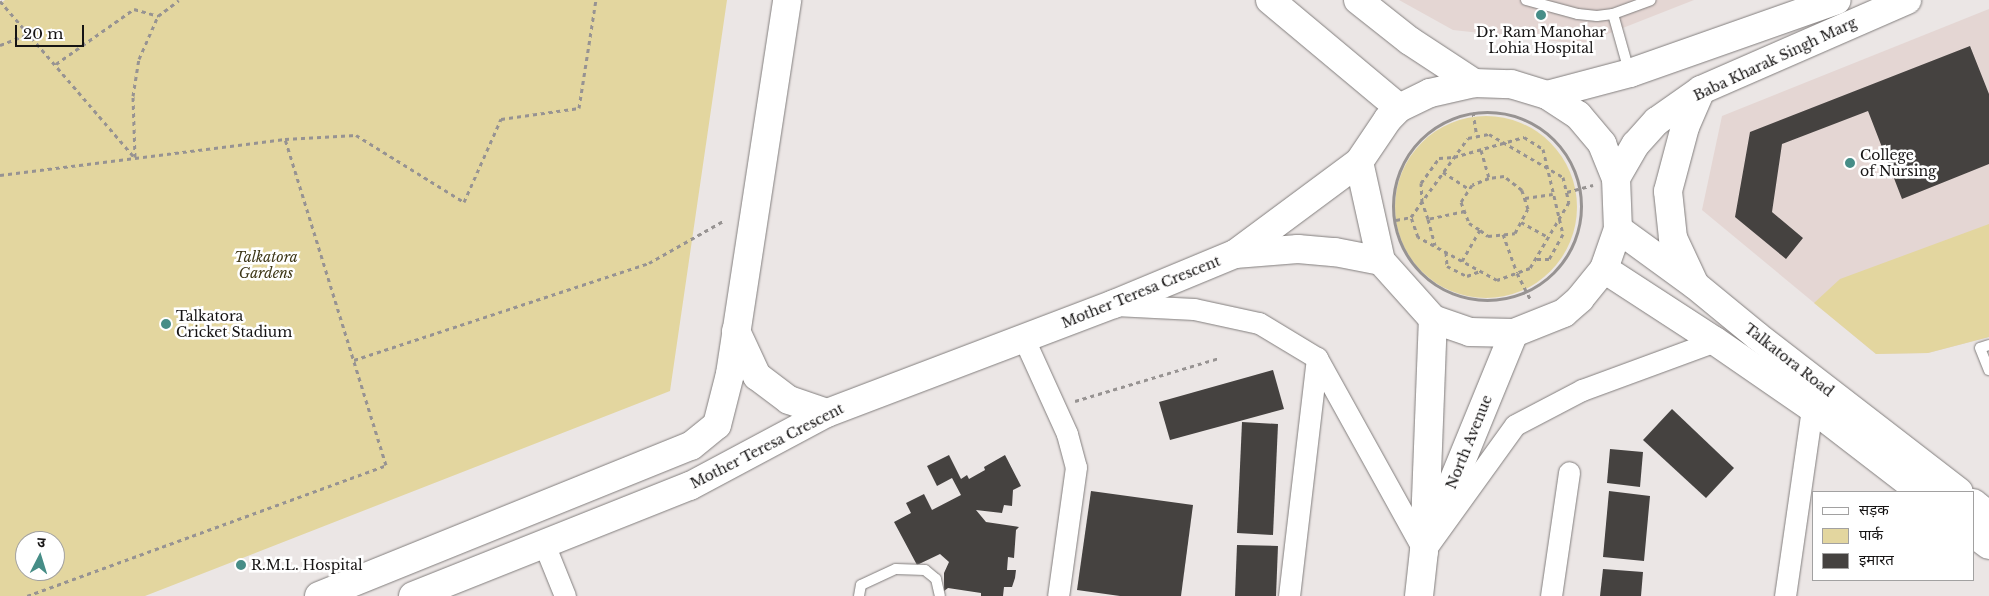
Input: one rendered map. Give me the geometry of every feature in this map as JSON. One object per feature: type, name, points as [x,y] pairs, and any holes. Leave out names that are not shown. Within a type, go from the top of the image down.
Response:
[{"type":"main road","points":[[320,596],[691,446],[717,425],[730,374],[787,0]]},
{"type":"main road","points":[[1270,0],[1399,108],[1430,93],[1474,84],[1511,84],[1547,94],[1578,115],[1602,144],[1616,178],[1618,229],[1604,269],[1580,299],[1564,313],[1514,333],[1470,332],[1433,319],[1381,261],[1359,162]]},
{"type":"main road","points":[[1358,0],[1410,41],[1474,84]]},
{"type":"main road","name":"Baba Kharak Singh Marg","points":[[1547,94],[1630,73],[1837,0]]},
{"type":"main road","name":"Baba Kharak Singh Marg","points":[[1616,178],[1636,144],[1657,121],[1701,90],[1907,0]]},
{"type":"main road","points":[[1695,285],[1673,238],[1668,191],[1685,127],[1701,90]]},
{"type":"main road","name":"Mother Teresa Crescent","points":[[413,596],[690,486],[827,413],[1114,304],[1234,254],[1359,162],[1388,119],[1399,108]]},
{"type":"main road","name":"Talkatora Road","points":[[1618,229],[1695,285],[1757,336],[1958,491]]},
{"type":"main road","name":"Mother Teresa Crescent","points":[[1234,254],[1298,249],[1335,252],[1381,261]]},
{"type":"main road","name":"Talkatora Road","points":[[1604,269],[1715,340],[1812,408],[1919,491]]},
{"type":"main road","name":"North Avenue","points":[[1419,596],[1424,551],[1433,319]]},
{"type":"main road","points":[[736,331],[756,376],[789,400],[827,413]]},
{"type":"main road","name":"North Avenue","points":[[1424,551],[1514,333]]},
{"type":"main road","points":[[1974,504],[1989,516]]},
{"type":"main road","points":[[1974,533],[1989,545]]},
{"type":"street","points":[[1114,304],[1194,309],[1259,323],[1318,358],[1424,551],[1515,425],[1582,390],[1715,340]]},
{"type":"street","points":[[1024,339],[1072,449],[1076,467],[1058,596]]},
{"type":"street","points":[[1289,596],[1318,358]]},
{"type":"street","points":[[1785,596],[1812,408]]},
{"type":"street","points":[[1551,596],[1569,472]]},
{"type":"street","points":[[544,544],[564,596]]},
{"type":"lane","points":[[1526,0],[1578,14],[1597,16],[1614,14],[1641,2],[1652,0]]},
{"type":"lane","points":[[1614,14],[1630,73]]},
{"type":"lane","points":[[1989,345],[1980,348],[1989,370]]},
{"type":"lane","points":[[859,596],[861,585],[896,569],[925,570],[936,579],[940,596]]},
{"type":"path","points":[[136,158],[133,96],[139,59],[158,16],[179,0]]},
{"type":"path","points":[[0,175],[284,139],[356,135],[464,202],[501,119],[579,108],[596,0]]},
{"type":"path","points":[[0,1],[136,158]]},
{"type":"path","points":[[56,64],[134,9],[158,16]]},
{"type":"path","points":[[0,45],[30,34]]},
{"type":"path","points":[[1486,112],[1520,117],[1539,126],[1555,140],[1574,168],[1582,202],[1581,223],[1574,243],[1555,272],[1538,285],[1520,294],[1486,300],[1465,298],[1452,293],[1433,283],[1422,274],[1402,246],[1393,213],[1394,192],[1399,172],[1417,142],[1433,128],[1452,118],[1486,112]]},
{"type":"path","points":[[1489,134],[1506,142],[1563,177],[1569,202],[1530,268],[1498,280],[1418,237],[1411,217],[1468,138],[1489,134]]},
{"type":"path","points":[[1435,245],[1422,202],[1421,183],[1438,158],[1454,157],[1524,137],[1543,149],[1558,220],[1563,234],[1549,259],[1535,259]]},
{"type":"path","points":[[27,596],[386,465],[284,139]]},
{"type":"path","points":[[1481,150],[1489,178]]},
{"type":"path","points":[[1443,172],[1469,189]]},
{"type":"path","points":[[1504,176],[1522,190],[1528,209],[1515,232],[1488,236],[1469,223],[1461,202],[1472,184],[1489,178],[1504,176]]},
{"type":"path","points":[[1525,198],[1553,194]]},
{"type":"path","points":[[1428,219],[1464,211]]},
{"type":"path","points":[[354,360],[649,263],[725,220]]},
{"type":"path","points":[[1521,222],[1548,237]]},
{"type":"path","points":[[1462,261],[1480,230]]},
{"type":"path","points":[[1503,234],[1517,273]]},
{"type":"path","points":[[1446,252],[1448,266],[1467,276],[1481,271]]},
{"type":"path","points":[[1055,408],[1219,358]]},
{"type":"shaded area","name":"Dr. Ram Manohar Lohia Hospital","points":[[1399,0],[1694,0],[1582,44],[1453,30]]},
{"type":"shaded area","name":"College of Nursing","points":[[1989,9],[1989,337],[1928,353],[1876,354],[1702,210],[1722,116]]},
{"type":"green space","name":"Talkatora Gardens","points":[[5,0],[727,0],[670,391],[145,596],[0,596],[0,4]]},
{"type":"green space","points":[[1486,116],[1504,118],[1521,123],[1536,131],[1556,149],[1570,172],[1575,189],[1577,207],[1575,225],[1570,242],[1562,257],[1544,277],[1521,291],[1504,296],[1486,298],[1468,296],[1451,291],[1436,283],[1416,265],[1402,242],[1397,225],[1395,207],[1397,189],[1402,172],[1410,157],[1428,137],[1451,123],[1468,118]]},
{"type":"green space","points":[[1989,224],[1989,337],[1928,353],[1876,354],[1814,303],[1840,279]]},
{"type":"building","points":[[1970,46],[1989,94],[1989,164],[1902,199],[1868,111],[1782,144],[1772,212],[1803,238],[1786,259],[1735,217],[1750,132]]},
{"type":"building","points":[[1273,370],[1284,409],[1170,440],[1159,402]]},
{"type":"building","points":[[1672,409],[1734,468],[1706,498],[1643,440]]},
{"type":"building","points":[[1242,422],[1278,424],[1273,535],[1237,533]]},
{"type":"building","points":[[1610,449],[1643,452],[1640,487],[1607,483]]},
{"type":"building","points":[[949,455],[961,479],[967,475],[969,479],[985,470],[984,467],[1005,455],[1021,486],[1013,490],[1012,506],[1004,505],[1002,513],[976,510],[986,522],[1019,527],[1016,530],[1014,558],[1008,557],[1007,570],[1016,570],[1015,578],[1012,587],[1004,587],[1003,596],[981,596],[981,593],[948,588],[944,591],[944,573],[949,562],[940,554],[917,565],[894,522],[911,513],[906,503],[924,494],[932,510],[961,495],[952,478],[937,486],[927,466]]},
{"type":"building","points":[[1091,491],[1193,505],[1181,596],[1120,596],[1077,590]]},
{"type":"building","points":[[1609,491],[1650,496],[1644,561],[1603,557]]},
{"type":"building","points":[[1237,545],[1278,546],[1276,596],[1235,596]]},
{"type":"building","points":[[1603,569],[1643,572],[1641,596],[1600,596]]},
{"type":"place","name":"Dr. Ram Manohar Lohia Hospital","points":[[1541,15]]},
{"type":"place","name":"College of Nursing","points":[[1850,163]]},
{"type":"place","name":"Talkatora Cricket Stadium","points":[[166,324]]},
{"type":"place","name":"R.M.L. Hospital","points":[[241,565]]}]
